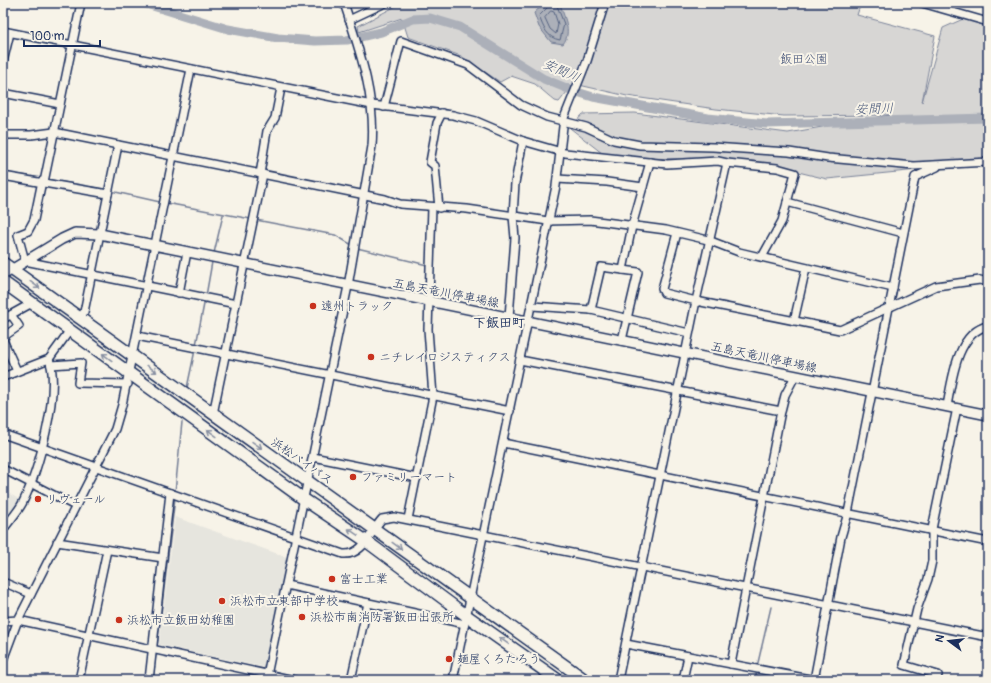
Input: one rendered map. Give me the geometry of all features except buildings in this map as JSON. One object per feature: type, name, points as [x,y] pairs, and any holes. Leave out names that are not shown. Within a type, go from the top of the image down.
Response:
[{"type":"highway","name":"浜松バイパス","points":[[6,269],[134,356],[585,680]]},
{"type":"highway","points":[[3,282],[305,500],[366,541],[466,620],[558,680]]},
{"type":"main road","name":"五島天竜川停車場線","points":[[6,269],[25,261],[75,233],[100,234],[348,286],[988,414]]},
{"type":"street","points":[[81,3],[34,220],[28,231],[18,234],[25,261],[236,304]]},
{"type":"street","points":[[267,677],[305,500],[348,286],[372,146],[372,105],[360,54],[344,3]]},
{"type":"street","points":[[349,20],[385,3]]},
{"type":"street","points":[[453,680],[529,322],[557,179],[564,120],[587,61],[605,3]]},
{"type":"street","points":[[922,3],[943,6],[988,22]]},
{"type":"street","points":[[3,62],[7,32],[372,105],[442,113],[476,121],[523,141],[560,152],[667,164],[718,161],[726,164],[777,168],[796,173],[782,221],[762,258]]},
{"type":"street","points":[[384,107],[401,41],[468,65],[522,105],[586,127],[614,140],[640,145],[728,148],[914,166],[939,166],[988,162]]},
{"type":"street","points":[[3,660],[18,620],[115,429],[128,384],[134,356],[191,70]]},
{"type":"street","points":[[213,414],[245,264],[267,131],[276,118],[281,88]]},
{"type":"street","points":[[3,93],[60,104]]},
{"type":"street","points":[[408,519],[433,396],[428,329],[428,301],[435,208],[435,166],[430,162],[437,123],[442,113]]},
{"type":"street","points":[[3,135],[31,135],[54,132],[385,199],[400,204],[435,208],[467,209],[548,221],[590,220],[677,232],[708,240],[739,252],[762,258],[892,288]]},
{"type":"street","points":[[509,317],[515,238],[513,216],[515,183],[523,141]]},
{"type":"street","points":[[80,318],[84,312],[118,146]]},
{"type":"street","points":[[623,270],[632,226],[650,162]]},
{"type":"street","points":[[618,680],[708,240],[726,164]]},
{"type":"street","points":[[626,644],[814,680],[840,537],[848,513],[915,177],[939,166]]},
{"type":"street","points":[[3,176],[43,181],[108,194]]},
{"type":"street","points":[[557,179],[607,182],[643,187]]},
{"type":"street","points":[[787,202],[903,233]]},
{"type":"street","points":[[677,232],[662,289],[664,293],[696,301],[840,330],[936,286],[980,280],[988,282]]},
{"type":"street","points":[[179,293],[187,252]]},
{"type":"street","points":[[592,310],[601,266],[638,272],[622,340]]},
{"type":"street","points":[[794,321],[806,268]]},
{"type":"street","points":[[3,319],[12,316],[32,303]]},
{"type":"street","points":[[532,306],[592,310],[690,333]]},
{"type":"street","points":[[12,316],[19,326],[3,338],[17,372]]},
{"type":"street","points":[[947,406],[954,365],[970,336],[978,328],[988,326]]},
{"type":"street","points":[[3,530],[22,504],[32,483],[52,406],[53,385],[50,362],[70,330]]},
{"type":"street","points":[[138,336],[510,411]]},
{"type":"street","points":[[520,360],[781,410]]},
{"type":"street","points":[[3,377],[50,362],[81,363],[78,383],[128,384]]},
{"type":"street","points":[[730,664],[781,410],[793,375]]},
{"type":"street","points":[[936,680],[938,675],[904,665],[916,609],[928,579],[932,561],[932,529],[957,408]]},
{"type":"street","points":[[3,434],[336,552],[349,555],[358,551],[366,541],[373,528],[382,519],[388,517],[408,519],[484,536],[988,637]]},
{"type":"street","points":[[503,443],[932,529],[988,542]]},
{"type":"street","points":[[313,458],[417,478]]},
{"type":"street","points":[[3,469],[75,506]]},
{"type":"street","points":[[149,680],[170,492]]},
{"type":"street","points":[[57,542],[163,558]]},
{"type":"street","points":[[79,680],[107,550]]},
{"type":"street","points":[[3,582],[31,594]]},
{"type":"street","points":[[286,585],[368,603],[466,620]]},
{"type":"street","points":[[351,680],[368,603]]},
{"type":"street","points":[[3,621],[18,620],[267,677],[294,680]]},
{"type":"street","points":[[683,680],[688,656]]},
{"type":"shaded area","points":[[3,490],[22,501],[3,527]]},
{"type":"shaded area","name":"浜松市立東部中学校","points":[[175,517],[289,558],[267,668],[159,645]]},
{"type":"green space","name":"飯田公園","points":[[402,3],[861,3],[857,15],[935,36],[922,102],[943,28],[963,19],[988,19],[988,163],[827,179],[753,161],[607,157],[570,128],[583,114],[635,113],[788,133],[890,115],[784,116],[716,109],[627,96],[579,85],[567,92],[559,102],[555,101],[535,84],[511,76],[500,82],[461,56],[408,37],[402,18],[359,32],[358,26]]},
{"type":"water","points":[[545,3],[560,3],[567,29],[566,39],[563,44],[551,42],[539,27],[534,13]]},
{"type":"waterway","name":"安間川","points":[[143,3],[228,29],[278,38],[315,41],[347,40],[381,32],[413,19],[430,18],[460,27],[544,79],[571,90],[593,97],[708,118],[767,124],[988,118]]},
{"type":"waterway","points":[[9,173],[41,178]]},
{"type":"waterway","points":[[46,179],[102,189]]},
{"type":"waterway","points":[[111,191],[160,202]]},
{"type":"waterway","points":[[166,203],[251,219]]},
{"type":"waterway","points":[[214,253],[223,215]]},
{"type":"waterway","points":[[256,220],[335,235],[352,245]]},
{"type":"waterway","points":[[357,248],[427,265]]},
{"type":"waterway","points":[[206,296],[212,262]]},
{"type":"waterway","points":[[196,345],[205,299]]},
{"type":"waterway","points":[[187,388],[195,350]]},
{"type":"waterway","points":[[175,492],[182,422]]},
{"type":"waterway","points":[[157,647],[175,498]]},
{"type":"waterway","points":[[757,667],[771,607]]},
{"type":"waterway","points":[[153,680],[156,653]]},
{"type":"waterway","points":[[755,680],[757,671]]},
{"type":"place","name":"遠州トラック","points":[[313,306]]},
{"type":"place","name":"ニチレイロジスティクス","points":[[371,357]]},
{"type":"place","name":"ファミリーマート","points":[[353,477]]},
{"type":"place","name":"リヴェール","points":[[38,499]]},
{"type":"place","name":"富士工業","points":[[332,579]]},
{"type":"place","name":"浜松市立東部中学校","points":[[222,601]]},
{"type":"place","name":"浜松市南消防署飯田出張所","points":[[302,617]]},
{"type":"place","name":"浜松市立飯田幼稚園","points":[[119,620]]},
{"type":"place","name":"麺屋くろたろう","points":[[449,659]]},
{"type":"district","name":"下飯田町","points":[[499,322]]}]
